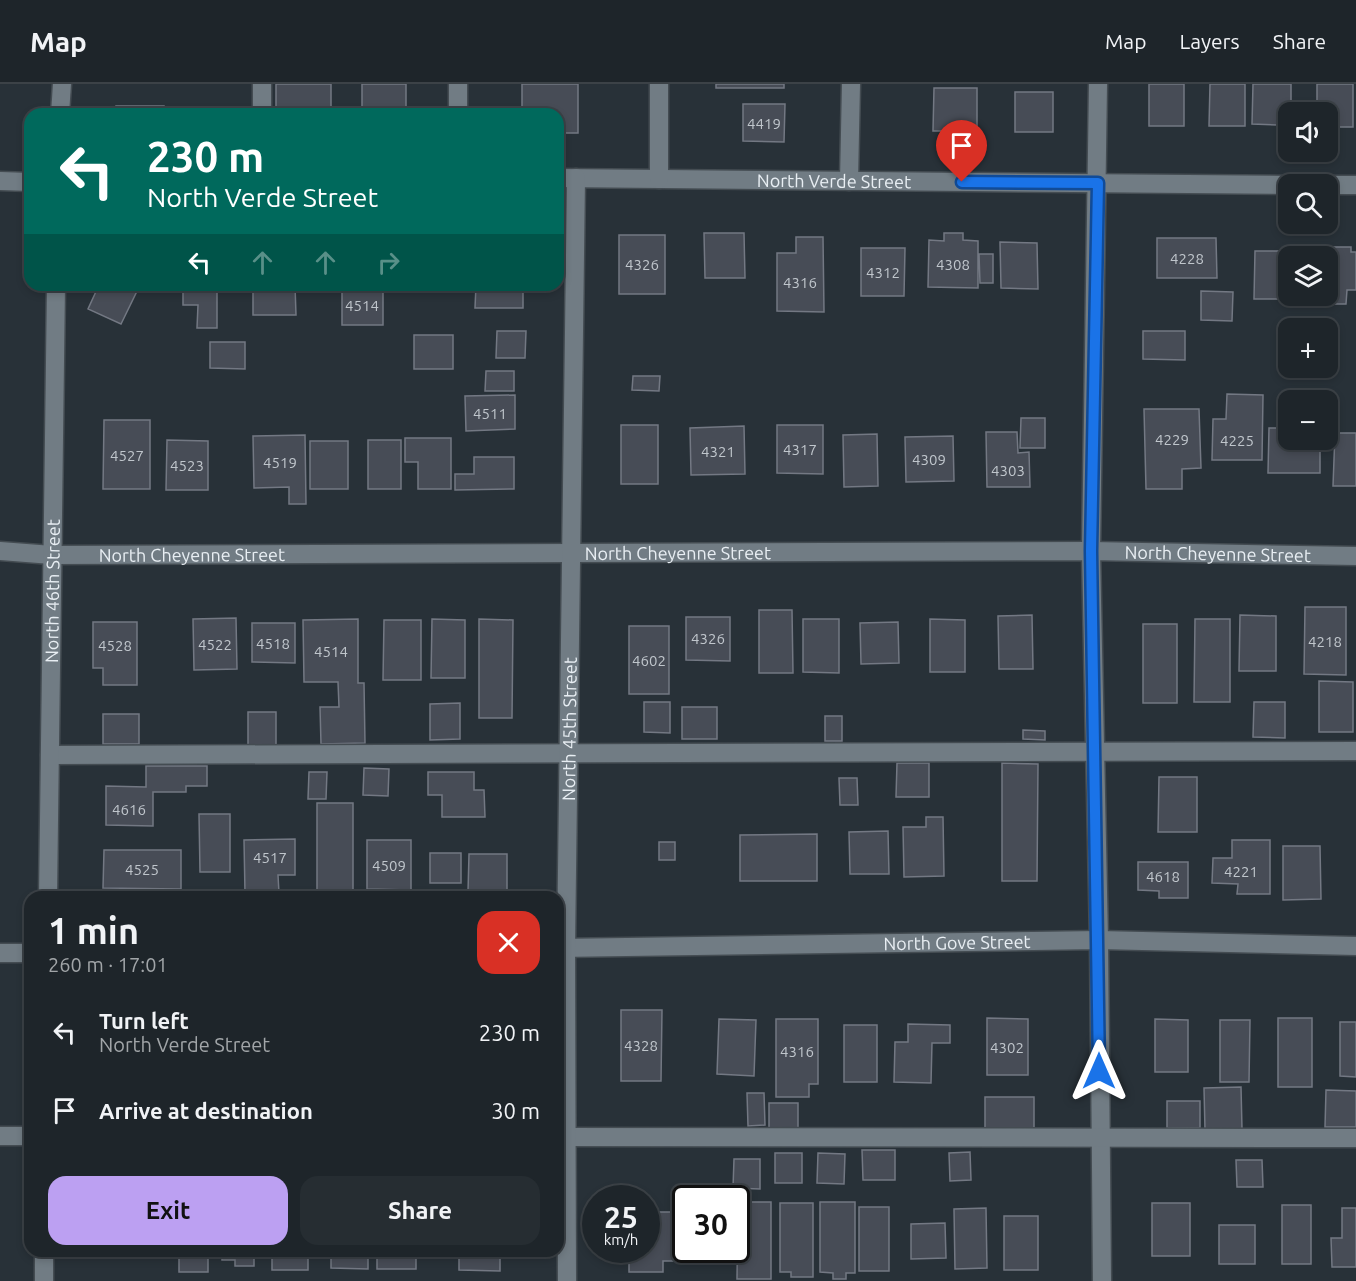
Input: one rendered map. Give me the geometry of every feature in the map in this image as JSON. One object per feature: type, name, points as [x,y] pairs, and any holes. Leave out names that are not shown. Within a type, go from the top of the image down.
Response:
[{"type":"street","points":[[60,108],[62,84]]},
{"type":"street","points":[[262,84],[262,108]]},
{"type":"street","points":[[458,84],[458,108]]},
{"type":"street","points":[[659,84],[659,179]]},
{"type":"street","points":[[849,181],[851,84]]},
{"type":"street","points":[[1098,84],[1091,551],[1099,940],[1102,1281]]},
{"type":"street","name":"North Verde Street","points":[[567,178],[1278,185]]},
{"type":"street","name":"North 45th Street","points":[[564,892],[572,553],[567,178]]},
{"type":"street","points":[[0,181],[24,182]]},
{"type":"street","points":[[1338,185],[1356,185]]},
{"type":"street","name":"North 46th Street","points":[[48,891],[56,291]]},
{"type":"street","name":"North Cheyenne Street","points":[[0,551],[52,555],[1091,551],[1356,556]]},
{"type":"street","points":[[50,755],[1356,751]]},
{"type":"street","name":"North Gove Street","points":[[564,948],[1099,940],[1356,946]]},
{"type":"street","points":[[0,953],[24,953]]},
{"type":"street","points":[[0,1136],[24,1136]]},
{"type":"street","points":[[564,1137],[1356,1138]]},
{"type":"street","name":"North 45th Street","points":[[564,1195],[567,1281]]},
{"type":"street","points":[[44,1257],[44,1281]]},
{"type":"building","points":[[276,84],[331,84],[331,108],[276,108]]},
{"type":"building","points":[[362,84],[406,84],[406,108],[362,108]]},
{"type":"building","points":[[522,84],[578,84],[578,133],[564,133],[564,108],[522,108]]},
{"type":"building","points":[[716,84],[784,84],[784,88],[716,88]]},
{"type":"building","points":[[1149,84],[1184,84],[1184,126],[1149,126]]},
{"type":"building","points":[[1210,84],[1245,84],[1245,126],[1209,126]]},
{"type":"building","points":[[1253,84],[1291,84],[1291,102],[1278,102],[1277,125],[1252,124]]},
{"type":"building","points":[[1317,84],[1353,84],[1353,127],[1338,127],[1338,102],[1317,102]]},
{"type":"building","points":[[934,88],[977,88],[977,131],[933,131]]},
{"type":"building","points":[[1015,92],[1053,92],[1053,132],[1015,132]]},
{"type":"building","points":[[743,104],[785,104],[784,142],[743,141]]},
{"type":"building","points":[[116,106],[164,106],[164,108],[116,108]]},
{"type":"building","points":[[704,233],[744,233],[745,278],[705,278]]},
{"type":"building","points":[[944,233],[963,233],[963,240],[978,241],[978,288],[928,287],[929,240],[944,241]]},
{"type":"building","points":[[619,235],[665,235],[665,294],[619,294]]},
{"type":"building","points":[[796,237],[823,237],[824,312],[777,311],[777,253],[796,253]]},
{"type":"building","points":[[1157,238],[1216,238],[1217,278],[1157,278]]},
{"type":"building","points":[[1000,242],[1037,243],[1038,289],[1001,288]]},
{"type":"building","points":[[1338,247],[1351,247],[1351,252],[1356,252],[1356,290],[1347,290],[1346,304],[1338,304]]},
{"type":"building","points":[[861,248],[905,248],[904,296],[861,296]]},
{"type":"building","points":[[1255,251],[1278,251],[1278,299],[1254,299]]},
{"type":"building","points":[[979,254],[993,254],[993,283],[980,283]]},
{"type":"building","points":[[96,291],[137,291],[121,324],[88,309]]},
{"type":"building","points":[[183,291],[217,291],[217,328],[197,328],[198,305],[183,305]]},
{"type":"building","points":[[253,291],[295,291],[296,315],[253,315]]},
{"type":"building","points":[[342,291],[383,291],[383,325],[342,325]]},
{"type":"building","points":[[397,291],[445,291],[445,292]]},
{"type":"building","points":[[476,291],[523,291],[523,308],[475,308]]},
{"type":"building","points":[[1201,291],[1233,292],[1232,321],[1201,320]]},
{"type":"building","points":[[497,331],[526,331],[525,358],[496,358]]},
{"type":"building","points":[[1143,331],[1185,331],[1185,360],[1143,359]]},
{"type":"building","points":[[414,335],[453,335],[453,369],[414,369]]},
{"type":"building","points":[[210,342],[245,342],[245,369],[210,368]]},
{"type":"building","points":[[486,371],[514,371],[514,391],[485,391]]},
{"type":"building","points":[[633,376],[660,376],[659,391],[632,390]]},
{"type":"building","points":[[1227,394],[1263,395],[1262,460],[1212,460],[1213,419],[1226,419]]},
{"type":"building","points":[[515,395],[515,429],[466,431],[465,396]]},
{"type":"building","points":[[1144,409],[1199,409],[1201,468],[1182,469],[1182,489],[1146,489]]},
{"type":"building","points":[[1021,418],[1045,418],[1045,448],[1020,448]]},
{"type":"building","points":[[104,420],[150,420],[150,489],[103,489]]},
{"type":"building","points":[[621,425],[658,425],[658,484],[621,484]]},
{"type":"building","points":[[777,425],[823,425],[823,474],[777,473]]},
{"type":"building","points":[[744,426],[745,474],[691,475],[690,428]]},
{"type":"building","points":[[1269,428],[1278,428],[1278,450],[1320,450],[1320,473],[1268,473]]},
{"type":"building","points":[[986,432],[1017,432],[1018,453],[1029,452],[1030,487],[987,487]]},
{"type":"building","points":[[1338,433],[1356,433],[1356,486],[1333,486],[1334,450],[1338,450]]},
{"type":"building","points":[[877,434],[878,486],[844,487],[843,435]]},
{"type":"building","points":[[305,435],[306,504],[289,504],[289,487],[254,488],[253,436]]},
{"type":"building","points":[[953,436],[954,481],[906,482],[905,437]]},
{"type":"building","points":[[405,438],[451,438],[451,489],[418,489],[418,462],[405,462]]},
{"type":"building","points":[[167,440],[208,441],[208,490],[166,490]]},
{"type":"building","points":[[368,440],[401,440],[401,489],[368,489]]},
{"type":"building","points":[[310,441],[348,441],[348,489],[310,489]]},
{"type":"building","points":[[474,457],[514,457],[514,489],[455,490],[455,474],[474,474]]},
{"type":"building","points":[[1305,607],[1346,607],[1346,675],[1304,674]]},
{"type":"building","points":[[759,610],[792,610],[793,673],[759,673]]},
{"type":"building","points":[[1032,615],[1033,669],[999,669],[998,616]]},
{"type":"building","points":[[1240,615],[1276,616],[1276,671],[1239,671]]},
{"type":"building","points":[[686,617],[730,617],[730,661],[686,660]]},
{"type":"building","points":[[236,618],[237,669],[194,670],[193,619]]},
{"type":"building","points":[[358,619],[358,683],[364,683],[365,743],[321,744],[320,707],[339,707],[338,682],[304,682],[303,620]]},
{"type":"building","points":[[432,619],[465,620],[465,678],[431,678]]},
{"type":"building","points":[[479,619],[513,620],[512,718],[479,718]]},
{"type":"building","points":[[803,619],[839,619],[839,673],[803,672]]},
{"type":"building","points":[[930,619],[965,620],[965,672],[930,672]]},
{"type":"building","points":[[1195,619],[1230,619],[1230,702],[1194,702]]},
{"type":"building","points":[[384,620],[421,620],[421,680],[383,680]]},
{"type":"building","points":[[93,622],[137,622],[137,685],[103,685],[103,668],[93,668]]},
{"type":"building","points":[[898,622],[899,663],[861,664],[860,623]]},
{"type":"building","points":[[252,623],[295,623],[295,663],[252,662]]},
{"type":"building","points":[[1143,624],[1177,624],[1177,703],[1143,703]]},
{"type":"building","points":[[629,626],[669,626],[669,694],[629,694]]},
{"type":"building","points":[[1319,681],[1353,682],[1353,732],[1319,732]]},
{"type":"building","points":[[644,702],[670,702],[670,733],[644,732]]},
{"type":"building","points":[[1254,702],[1285,702],[1285,738],[1253,737]]},
{"type":"building","points":[[460,703],[460,739],[430,740],[430,704]]},
{"type":"building","points":[[682,707],[717,707],[717,739],[682,739]]},
{"type":"building","points":[[248,712],[276,712],[276,745],[248,745]]},
{"type":"building","points":[[103,714],[139,714],[139,744],[103,744]]},
{"type":"building","points":[[825,716],[842,716],[842,741],[825,741]]},
{"type":"building","points":[[1023,730],[1045,731],[1045,740],[1023,739]]},
{"type":"building","points":[[897,763],[929,763],[929,797],[896,797]]},
{"type":"building","points":[[1002,763],[1038,764],[1037,881],[1002,881]]},
{"type":"building","points":[[146,766],[207,766],[207,786],[186,786],[186,792],[153,792],[153,826],[106,825],[106,786],[146,787]]},
{"type":"building","points":[[364,768],[389,769],[388,796],[363,795]]},
{"type":"building","points":[[309,772],[327,772],[326,799],[308,799]]},
{"type":"building","points":[[428,772],[474,772],[474,790],[484,790],[485,817],[442,817],[442,795],[428,795]]},
{"type":"building","points":[[1159,777],[1197,777],[1197,832],[1158,832]]},
{"type":"building","points":[[839,778],[857,778],[858,805],[840,805]]},
{"type":"building","points":[[317,803],[353,803],[353,890],[317,891]]},
{"type":"building","points":[[199,814],[230,814],[230,872],[200,872]]},
{"type":"building","points":[[926,817],[943,817],[944,876],[904,877],[903,827],[926,827]]},
{"type":"building","points":[[888,831],[889,874],[850,874],[849,832]]},
{"type":"building","points":[[817,834],[817,881],[740,881],[740,835]]},
{"type":"building","points":[[295,839],[295,875],[278,875],[279,891],[245,891],[244,840]]},
{"type":"building","points":[[367,840],[411,840],[411,890],[367,889]]},
{"type":"building","points":[[1232,840],[1270,840],[1270,894],[1237,894],[1238,884],[1212,883],[1213,858],[1232,858]]},
{"type":"building","points":[[659,842],[675,842],[675,860],[659,860]]},
{"type":"building","points":[[1283,846],[1320,846],[1321,899],[1283,900]]},
{"type":"building","points":[[104,850],[181,850],[181,889],[103,888]]},
{"type":"building","points":[[430,853],[461,853],[461,883],[430,883]]},
{"type":"building","points":[[469,854],[507,854],[507,891],[468,891]]},
{"type":"building","points":[[1138,862],[1188,862],[1188,898],[1159,898],[1159,891],[1138,890]]},
{"type":"building","points":[[621,1010],[662,1010],[661,1081],[621,1081]]},
{"type":"building","points":[[987,1018],[1028,1019],[1028,1075],[987,1075]]},
{"type":"building","points":[[1278,1018],[1312,1018],[1312,1087],[1278,1087]]},
{"type":"building","points":[[719,1019],[756,1020],[754,1076],[717,1074]]},
{"type":"building","points":[[776,1019],[818,1019],[818,1084],[809,1084],[809,1097],[776,1097]]},
{"type":"building","points":[[1155,1019],[1188,1020],[1188,1072],[1155,1072]]},
{"type":"building","points":[[1220,1020],[1250,1020],[1249,1082],[1220,1082]]},
{"type":"building","points":[[1340,1022],[1356,1022],[1356,1077],[1340,1076]]},
{"type":"building","points":[[908,1024],[950,1025],[950,1043],[932,1043],[931,1083],[894,1082],[895,1042],[908,1042]]},
{"type":"building","points":[[844,1025],[877,1025],[877,1082],[844,1082]]},
{"type":"building","points":[[1241,1087],[1242,1129],[1205,1130],[1204,1088]]},
{"type":"building","points":[[1326,1090],[1356,1091],[1356,1127],[1325,1127]]},
{"type":"building","points":[[747,1093],[764,1093],[765,1125],[748,1126]]},
{"type":"building","points":[[985,1097],[1034,1097],[1034,1129],[985,1129]]},
{"type":"building","points":[[1167,1101],[1200,1101],[1200,1128],[1167,1128]]},
{"type":"building","points":[[769,1103],[798,1103],[798,1128],[769,1128]]},
{"type":"building","points":[[862,1150],[895,1150],[895,1180],[863,1180]]},
{"type":"building","points":[[970,1152],[971,1180],[950,1181],[949,1153]]},
{"type":"building","points":[[775,1153],[802,1153],[802,1183],[775,1183]]},
{"type":"building","points":[[818,1153],[845,1154],[844,1184],[817,1183]]},
{"type":"building","points":[[734,1159],[760,1159],[760,1189],[750,1189],[750,1185],[733,1185]]},
{"type":"building","points":[[1236,1160],[1262,1160],[1263,1187],[1237,1187]]},
{"type":"building","points":[[750,1202],[771,1202],[771,1279],[737,1279],[737,1263],[750,1263]]},
{"type":"building","points":[[820,1202],[855,1202],[855,1273],[846,1273],[846,1279],[833,1279],[833,1273],[820,1272]]},
{"type":"building","points":[[780,1203],[813,1203],[813,1277],[791,1277],[791,1272],[780,1272]]},
{"type":"building","points":[[1152,1203],[1190,1203],[1190,1256],[1152,1256]]},
{"type":"building","points":[[1282,1205],[1311,1205],[1311,1264],[1282,1264]]},
{"type":"building","points":[[859,1207],[889,1207],[889,1271],[859,1271]]},
{"type":"building","points":[[986,1208],[987,1268],[955,1269],[954,1209]]},
{"type":"building","points":[[1342,1208],[1356,1208],[1356,1267],[1332,1267],[1331,1238],[1342,1238]]},
{"type":"building","points":[[660,1212],[672,1212],[672,1261],[663,1261],[663,1272],[629,1272],[629,1263],[660,1263]]},
{"type":"building","points":[[1004,1216],[1038,1216],[1038,1270],[1004,1270]]},
{"type":"building","points":[[945,1223],[946,1258],[911,1259],[911,1224]]},
{"type":"building","points":[[1219,1225],[1255,1225],[1255,1264],[1219,1264]]},
{"type":"building","points":[[179,1257],[208,1257],[208,1272],[179,1272]]},
{"type":"building","points":[[222,1257],[254,1257],[254,1266],[235,1266],[235,1260],[222,1260]]},
{"type":"building","points":[[272,1257],[308,1257],[308,1270],[272,1270]]},
{"type":"building","points":[[331,1257],[368,1257],[368,1269],[331,1268]]},
{"type":"building","points":[[377,1257],[416,1257],[416,1269],[377,1269]]},
{"type":"building","points":[[459,1257],[500,1257],[500,1271],[459,1270]]},
{"type":"route","points":[[962,182],[1098,183],[1091,551],[1099,940],[1099,1071]]}]
